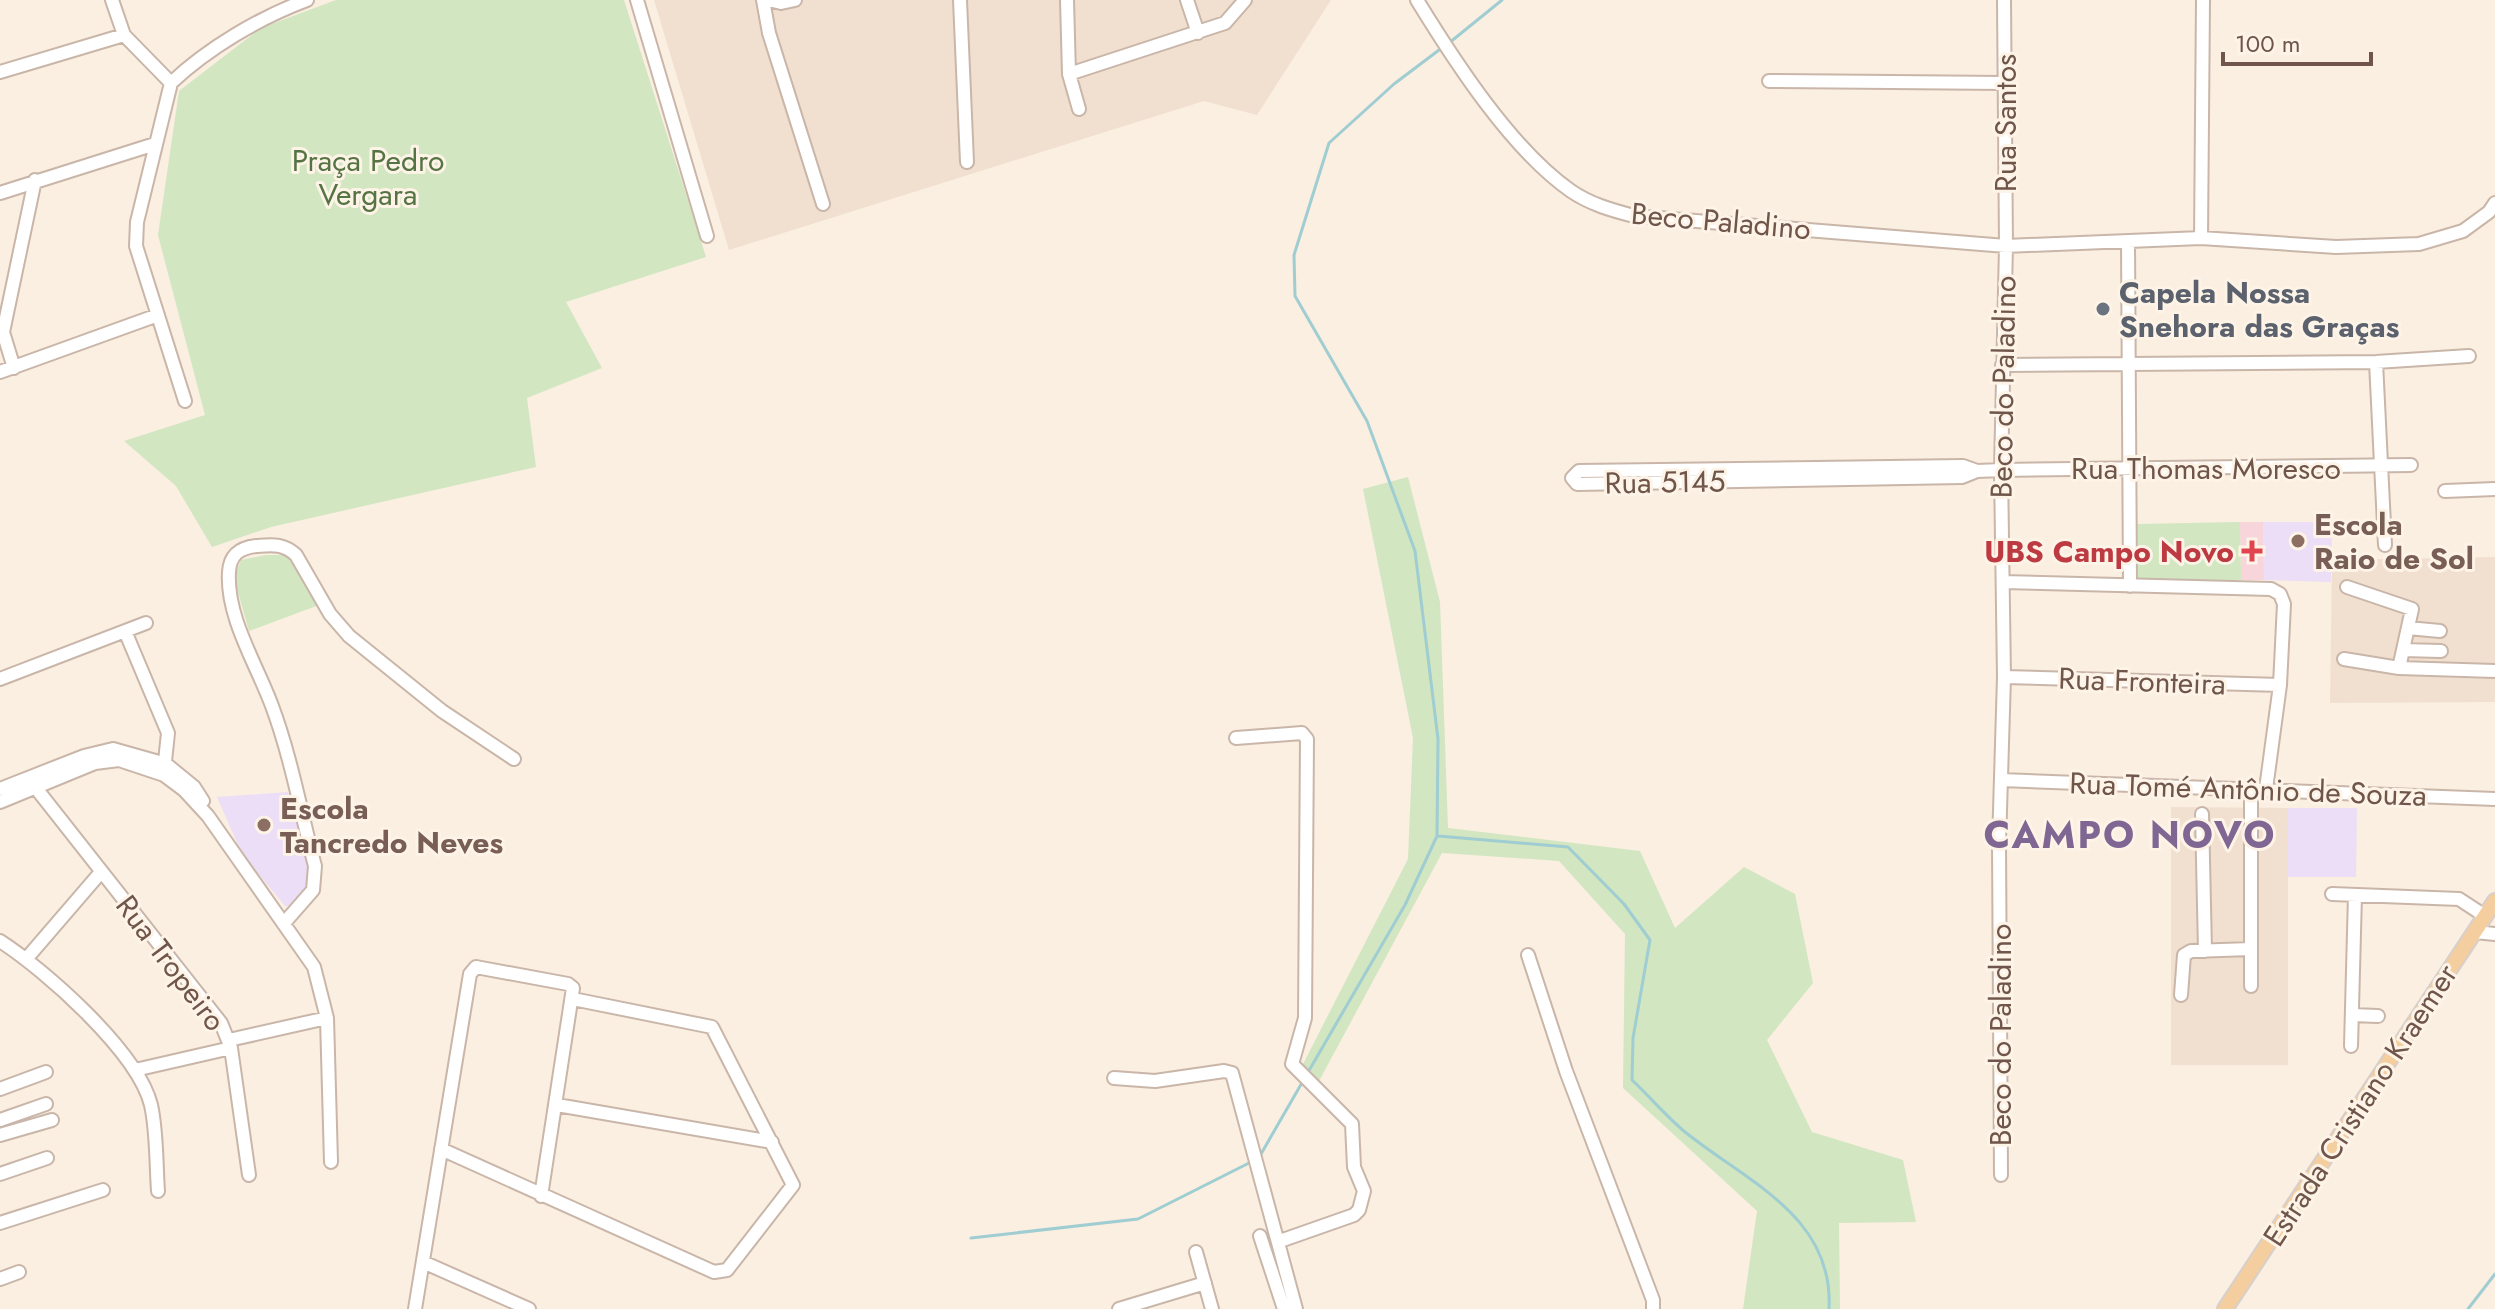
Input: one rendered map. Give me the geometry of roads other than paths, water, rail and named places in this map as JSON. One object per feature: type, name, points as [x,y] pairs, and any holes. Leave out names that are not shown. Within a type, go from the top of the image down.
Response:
[{"type":"main road","name":"Estrada Cristiano Kraemer","points":[[2225,1309],[2495,901]]},
{"type":"street","points":[[112,0],[124,35],[171,83]]},
{"type":"street","points":[[185,401],[136,246],[137,222],[171,83],[186,69],[276,12],[307,0]]},
{"type":"street","points":[[637,0],[707,236]]},
{"type":"street","points":[[763,0],[769,33],[823,204]]},
{"type":"street","points":[[769,0],[781,3],[795,0]]},
{"type":"street","points":[[960,0],[967,162]]},
{"type":"street","points":[[1067,0],[1069,74],[1079,109]]},
{"type":"street","points":[[1187,0],[1198,33]]},
{"type":"street","points":[[1069,74],[1228,22],[1245,0]]},
{"type":"street","name":"Beco Paladino","points":[[1417,0],[1482,98],[1550,175],[1601,208],[1634,216],[2006,246]]},
{"type":"street","name":"Rua Santos","points":[[2004,0],[2006,246]]},
{"type":"street","points":[[2201,238],[2203,0]]},
{"type":"street","points":[[0,72],[124,35]]},
{"type":"street","points":[[1769,81],[2004,83]]},
{"type":"street","points":[[0,193],[155,144]]},
{"type":"street","points":[[14,368],[3,330],[35,180]]},
{"type":"street","name":"Beco do Paladino","points":[[2001,1175],[2004,677],[2001,470],[2006,246],[2201,238],[2336,247],[2419,244],[2463,231],[2489,212],[2495,203]]},
{"type":"street","points":[[2128,241],[2130,586]]},
{"type":"street","points":[[0,372],[158,315]]},
{"type":"street","points":[[2002,365],[2376,362],[2469,356]]},
{"type":"street","points":[[2376,362],[2385,545]]},
{"type":"street","name":"Rua Thomas Moresco","points":[[2001,470],[2411,465]]},
{"type":"street","name":"Rua 5145","points":[[1740,475],[1577,484],[1572,478],[1579,471],[1740,475],[1840,474],[1963,466],[1977,471],[2001,470]]},
{"type":"street","points":[[2445,491],[2495,489]]},
{"type":"street","points":[[285,922],[313,890],[315,866],[273,709],[235,614],[229,574],[232,557],[238,550],[277,544],[288,547],[296,555],[330,614],[349,636],[442,711],[514,759]]},
{"type":"street","points":[[2003,582],[2271,589],[2280,594],[2284,604],[2280,685],[2266,789]]},
{"type":"street","points":[[2347,587],[2409,605],[2412,613],[2399,668]]},
{"type":"street","points":[[0,679],[146,623]]},
{"type":"street","points":[[2408,628],[2440,631]]},
{"type":"street","points":[[125,631],[168,733],[165,769]]},
{"type":"street","points":[[2403,650],[2441,651]]},
{"type":"street","points":[[2344,659],[2399,668],[2495,671]]},
{"type":"street","name":"Rua Fronteira","points":[[2004,677],[2280,685]]},
{"type":"street","points":[[1236,738],[1302,733],[1307,739],[1305,1018],[1292,1064],[1352,1124],[1354,1167],[1364,1191],[1364,1202],[1354,1215],[1280,1241]]},
{"type":"street","points":[[0,789],[32,783],[95,763],[119,760],[165,769],[208,816],[314,967],[327,1018],[331,1162]]},
{"type":"street","name":"Rua Tomé Antônio de Souza","points":[[2001,780],[2495,799]]},
{"type":"street","points":[[0,802],[32,783]]},
{"type":"street","name":"Rua Tropeiro","points":[[32,783],[221,1023],[230,1044],[249,1175]]},
{"type":"street","points":[[2251,789],[2251,986]]},
{"type":"street","points":[[2202,814],[2205,951]]},
{"type":"street","points":[[27,958],[101,872]]},
{"type":"street","points":[[2332,894],[2459,899],[2485,916]]},
{"type":"street","points":[[2351,1046],[2355,895]]},
{"type":"street","points":[[2475,932],[2495,934]]},
{"type":"street","points":[[0,941],[27,958],[98,1026],[135,1070],[151,1104],[158,1191]]},
{"type":"street","points":[[2181,995],[2184,955],[2251,949]]},
{"type":"street","points":[[1528,955],[1566,1071],[1653,1300],[1653,1309]]},
{"type":"street","points":[[415,1309],[473,969],[568,984],[573,988],[541,1196]]},
{"type":"street","points":[[441,1149],[541,1196],[721,1273],[727,1270],[793,1187],[711,1025],[573,999]]},
{"type":"street","points":[[2352,1015],[2378,1016]]},
{"type":"street","points":[[135,1070],[327,1018]]},
{"type":"street","points":[[1114,1078],[1155,1081],[1224,1071],[1232,1073],[1296,1309]]},
{"type":"street","points":[[0,1089],[46,1072]]},
{"type":"street","points":[[0,1120],[46,1104]]},
{"type":"street","points":[[557,1105],[772,1142]]},
{"type":"street","points":[[0,1135],[52,1120]]},
{"type":"street","points":[[0,1174],[47,1158]]},
{"type":"street","points":[[0,1223],[103,1190]]},
{"type":"street","points":[[1260,1236],[1284,1309]]},
{"type":"street","points":[[1196,1252],[1212,1309]]},
{"type":"street","points":[[423,1262],[529,1309]]},
{"type":"street","points":[[0,1279],[19,1272]]},
{"type":"street","points":[[1119,1309],[1205,1283]]},
{"type":"waterway","points":[[1449,43],[1502,0]]},
{"type":"waterway","points":[[1307,1074],[1405,905],[1437,836],[1438,739],[1415,551],[1367,421],[1295,296],[1294,255],[1329,143],[1394,84],[1443,47]]},
{"type":"waterway","points":[[1438,836],[1568,847],[1624,904],[1650,940],[1633,1038],[1632,1080],[1685,1132],[1759,1185],[1802,1225],[1817,1249],[1827,1277],[1829,1309]]},
{"type":"waterway","points":[[1261,1154],[1303,1081]]},
{"type":"waterway","points":[[971,1238],[1138,1219],[1251,1162]]},
{"type":"waterway","points":[[2468,1309],[2495,1274]]},
{"type":"place","name":"Capela Nossa Snehora das Graças","points":[[2103,309]]},
{"type":"place","name":"Escola Raio de Sol","points":[[2298,541]]},
{"type":"place","name":"UBS Campo Novo","points":[[2252,551]]},
{"type":"place","name":"Escola Tancredo Neves","points":[[264,825]]},
{"type":"district","name":"CAMPO NOVO","points":[[2130,834]]},
{"type":"park label","name":"Praça Pedro Vergara","points":[[368,177]]}]
